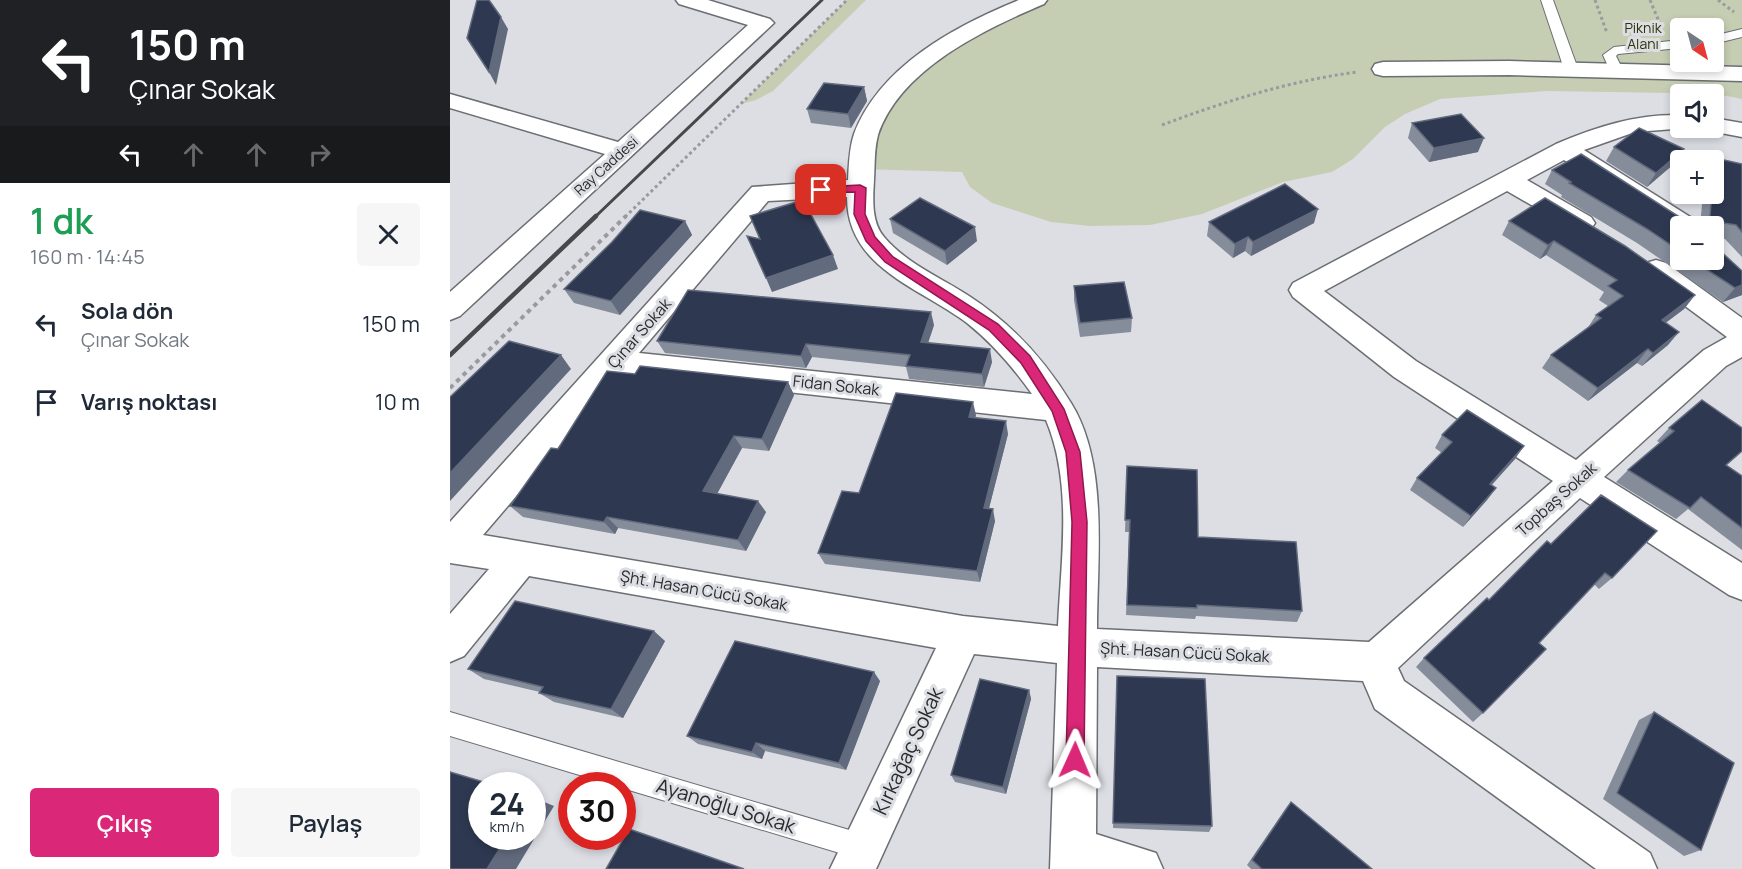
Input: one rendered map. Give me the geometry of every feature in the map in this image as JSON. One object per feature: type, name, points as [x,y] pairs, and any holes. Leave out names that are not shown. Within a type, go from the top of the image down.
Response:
[{"type":"street","name":"Ray Caddesi","points":[[450,309],[763,23],[686,0]]},
{"type":"street","points":[[1037,0],[993,19],[953,42],[920,65],[885,101],[867,134],[860,188],[860,214],[870,238],[889,260],[993,327],[1025,360],[1058,409],[1073,452],[1080,522],[1073,860],[1140,869]]},
{"type":"street","points":[[1383,69],[1571,69],[1615,61],[1742,74]]},
{"type":"street","points":[[450,101],[623,151]]},
{"type":"street","points":[[1670,122],[1647,122],[1623,126],[1565,149],[1303,290],[1405,369],[1742,583]]},
{"type":"street","points":[[1724,127],[1742,130]]},
{"type":"street","points":[[1565,149],[1670,216]]},
{"type":"street","points":[[1506,179],[1600,234]]},
{"type":"street","name":"Çınar Sokak","points":[[451,546],[761,193],[860,188]]},
{"type":"street","points":[[1639,258],[1742,333]]},
{"type":"street","name":"Topbaş Sokak","points":[[1376,662],[1715,358],[1742,343]]},
{"type":"street","name":"Fidan Sokak","points":[[614,362],[1058,409]]},
{"type":"street","name":"Şht. Hasan Cücü Sokak","points":[[451,546],[963,634],[1077,647],[1376,662]]},
{"type":"street","points":[[450,643],[520,559]]},
{"type":"street","name":"Kırkağaç Sokak","points":[[858,858],[963,634]]},
{"type":"street","points":[[1376,662],[1389,695],[1634,869]]},
{"type":"lane","points":[[1547,0],[1571,69]]},
{"type":"lane","points":[[1724,37],[1742,33]]},
{"type":"lane","points":[[1615,61],[1670,47]]},
{"type":"lane","name":"Ayanoğlu Sokak","points":[[450,724],[858,858]]},
{"type":"path","points":[[450,388],[847,0]]},
{"type":"path","points":[[1595,0],[1615,61]]},
{"type":"path","points":[[1718,0],[1742,18]]},
{"type":"path","points":[[1162,125],[1242,95],[1289,82],[1383,69]]},
{"type":"green space","points":[[847,0],[866,0],[773,91],[756,100],[741,104]]},
{"type":"green space","name":"Piknik Alanı","points":[[1037,0],[1742,0],[1742,99],[1724,96],[1724,84],[1670,84],[1670,93],[1547,91],[1440,99],[1405,114],[1385,127],[1353,159],[1332,172],[1283,182],[1202,214],[1150,225],[1090,226],[1051,222],[992,203],[970,187],[962,172],[861,169],[867,134],[920,65]]},
{"type":"building","points":[[477,0],[489,0],[501,17],[489,72],[467,38]]},
{"type":"building","points":[[824,83],[864,87],[848,114],[807,109]]},
{"type":"building","points":[[1461,114],[1484,138],[1434,148],[1412,123]]},
{"type":"building","points":[[1639,128],[1684,149],[1670,150],[1670,161],[1656,173],[1614,147]]},
{"type":"building","points":[[1581,154],[1678,216],[1670,216],[1670,244],[1569,183],[1571,182],[1552,170]]},
{"type":"building","points":[[1724,160],[1742,164],[1742,232],[1736,225],[1724,223],[1724,216],[1710,216],[1711,204],[1724,204]]},
{"type":"building","points":[[1285,184],[1318,209],[1253,242],[1248,237],[1235,244],[1209,222]]},
{"type":"building","points":[[920,198],[975,227],[945,251],[890,219]]},
{"type":"building","points":[[1545,198],[1625,246],[1695,295],[1662,320],[1679,332],[1653,353],[1648,349],[1598,388],[1551,355],[1601,318],[1596,315],[1623,296],[1608,286],[1617,280],[1554,241],[1548,245],[1509,221]]},
{"type":"building","points":[[803,200],[833,255],[766,278],[747,236],[760,239],[750,216]]},
{"type":"building","points":[[640,210],[685,221],[611,301],[564,289],[612,242]]},
{"type":"building","points":[[1724,254],[1742,271],[1742,285],[1735,288],[1707,270],[1724,270]]},
{"type":"building","points":[[1124,282],[1132,318],[1080,323],[1074,286]]},
{"type":"building","points":[[688,290],[931,312],[921,342],[990,349],[982,374],[906,366],[910,355],[806,344],[801,356],[657,341]]},
{"type":"building","points":[[509,341],[561,355],[450,473],[450,397]]},
{"type":"building","points":[[640,366],[788,382],[762,439],[734,436],[703,491],[758,501],[738,540],[607,517],[604,522],[510,506],[551,448],[558,449],[607,371],[635,374]]},
{"type":"building","points":[[896,393],[973,402],[969,417],[1006,421],[984,508],[993,509],[977,571],[818,553],[842,491],[859,493]]},
{"type":"building","points":[[1702,400],[1742,428],[1742,451],[1726,465],[1742,476],[1742,528],[1701,497],[1690,508],[1628,470],[1674,431],[1669,428]]},
{"type":"building","points":[[1467,410],[1524,446],[1490,484],[1496,488],[1471,516],[1417,478],[1452,442],[1442,435]]},
{"type":"building","points":[[1127,466],[1197,470],[1198,537],[1296,542],[1302,611],[1197,605],[1197,608],[1127,605],[1130,520],[1125,520]]},
{"type":"building","points":[[1601,495],[1657,531],[1612,578],[1605,573],[1539,643],[1546,649],[1483,713],[1424,658],[1487,598],[1489,600],[1547,541],[1551,544]]},
{"type":"building","points":[[515,601],[654,631],[611,709],[539,693],[543,687],[468,669]]},
{"type":"building","points":[[735,641],[874,672],[839,763],[756,743],[752,752],[687,736]]},
{"type":"building","points":[[1117,676],[1205,679],[1212,826],[1113,823]]},
{"type":"building","points":[[980,679],[1029,690],[1003,787],[951,775]]},
{"type":"building","points":[[1654,712],[1734,763],[1701,850],[1617,793]]},
{"type":"building","points":[[450,772],[468,777],[468,850],[499,850],[487,869],[450,869]]},
{"type":"building","points":[[1291,802],[1372,869],[1262,869],[1252,860]]},
{"type":"building","points":[[636,831],[744,869],[606,869],[617,850],[636,850]]},
{"type":"railway","points":[[595,217],[822,0]]},
{"type":"railway","points":[[450,355],[596,216]]},
{"type":"route","points":[[821,190],[860,188],[860,214],[870,238],[889,260],[993,327],[1025,360],[1058,409],[1073,452],[1080,522],[1075,760]]}]
